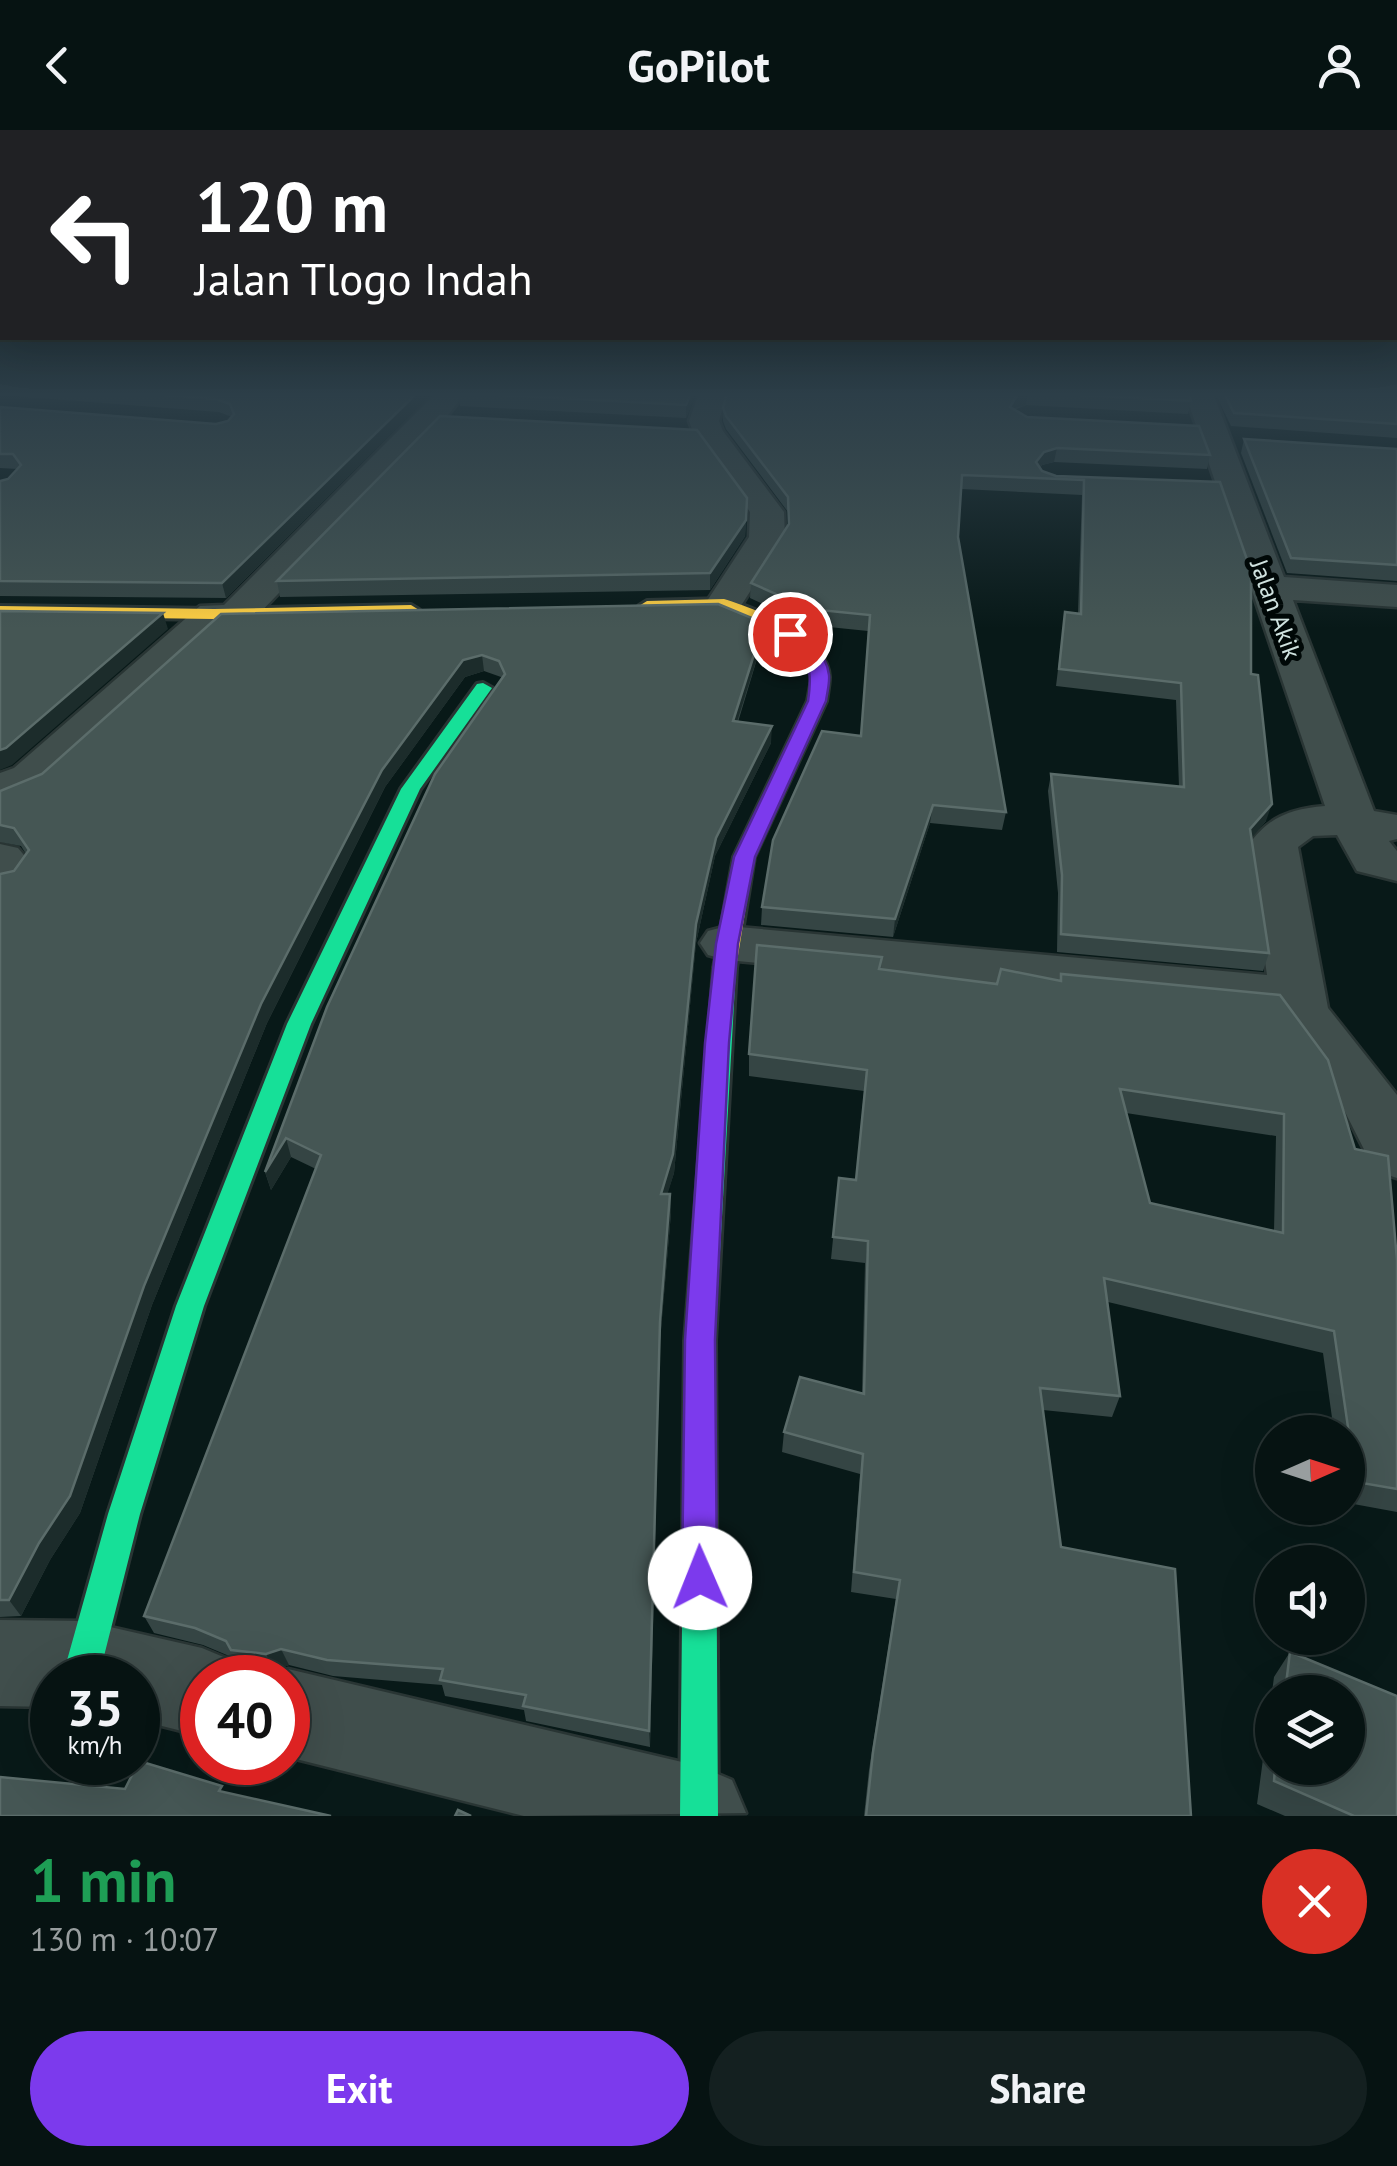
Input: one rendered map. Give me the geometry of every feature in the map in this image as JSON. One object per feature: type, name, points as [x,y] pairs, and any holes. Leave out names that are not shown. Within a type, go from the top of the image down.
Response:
[{"type":"street","points":[[3,788],[30,778],[226,614],[383,472]]},
{"type":"street","points":[[724,604],[767,536],[767,512],[737,472]]},
{"type":"street","name":"Jalan Akik","points":[[1211,472],[1211,483],[1270,587],[1376,826],[1375,860],[1397,866]]},
{"type":"street","points":[[1270,587],[1397,596]]},
{"type":"street","points":[[310,1718],[699,1814],[700,1340],[717,1043],[727,944],[744,857],[817,701],[821,674],[809,650],[790,634],[724,604],[629,606]]},
{"type":"street","points":[[0,611],[226,614],[441,610]]},
{"type":"street","points":[[86,1655],[124,1514],[190,1306],[299,1024],[411,789],[483,688]]},
{"type":"street","points":[[1376,826],[1302,821],[1283,828],[1272,846],[1298,997],[1312,1032],[1351,1074],[1381,1119],[1397,1154]]},
{"type":"street","points":[[0,859],[8,866],[0,876]]},
{"type":"street","points":[[727,944],[1298,997]]},
{"type":"street","points":[[0,1663],[30,1663]]},
{"type":"building","points":[[15,472],[336,472],[222,583],[0,581],[0,481]]},
{"type":"building","points":[[385,472],[728,472],[747,498],[746,520],[710,573],[277,581]]},
{"type":"building","points":[[769,472],[1044,472],[1056,476],[1220,482],[1251,571],[1251,674],[1258,675],[1272,804],[1250,829],[1269,953],[1061,934],[1062,875],[1051,774],[1184,787],[1181,683],[1059,669],[1065,612],[1081,614],[1084,480],[962,475],[958,537],[1006,812],[933,805],[895,919],[762,907],[773,840],[822,731],[861,736],[870,615],[810,609],[751,583],[789,524],[788,497]]},
{"type":"building","points":[[1257,472],[1397,472],[1397,565],[1291,558]]},
{"type":"building","points":[[718,604],[764,623],[733,721],[772,726],[716,838],[696,924],[673,1154],[661,1194],[670,1194],[660,1322],[649,1731],[523,1706],[526,1695],[440,1680],[443,1669],[327,1660],[281,1649],[266,1654],[231,1650],[226,1641],[195,1628],[144,1616],[321,1155],[286,1138],[265,1172],[327,1007],[435,774],[505,674],[499,661],[482,655],[463,660],[382,770],[261,1004],[144,1286],[70,1496],[9,1600],[0,1600],[0,874],[14,871],[29,850],[14,828],[0,825],[0,791],[42,774],[221,614]]},
{"type":"building","points":[[0,611],[163,613],[0,750]]},
{"type":"building","points":[[757,945],[882,957],[879,969],[997,984],[1001,969],[1061,981],[1061,974],[1280,995],[1328,1060],[1355,1149],[1388,1156],[1397,1260],[1397,1489],[1365,1484],[1365,1415],[1346,1415],[1334,1331],[1104,1278],[1120,1396],[1040,1388],[1061,1547],[1175,1569],[1191,1816],[866,1816],[900,1580],[854,1572],[863,1454],[784,1432],[800,1377],[864,1394],[868,1241],[833,1237],[839,1178],[856,1180],[867,1070],[749,1054]],"holes":[[[1120,1089],[1284,1114],[1283,1233],[1150,1203]]]},
{"type":"building","points":[[1290,1655],[1297,1655],[1346,1675],[1287,1675]]},
{"type":"building","points":[[1365,1683],[1397,1696],[1397,1816],[1354,1816],[1283,1785],[1365,1785]]},
{"type":"building","points":[[160,1767],[180,1773],[180,1785],[219,1785],[222,1786],[219,1791],[331,1816],[0,1816],[0,1777],[30,1780],[30,1785],[125,1789],[127,1785],[160,1785]]},
{"type":"traffic: fast","points":[[86,1655],[124,1514],[190,1306],[299,1024],[411,789],[483,688]]},
{"type":"traffic: fast","points":[[699,1816],[700,1341],[725,968]]},
{"type":"traffic: slow","points":[[647,606],[724,604],[790,634],[809,650],[821,674],[817,701],[744,857],[725,968]]},
{"type":"traffic: slow","points":[[0,611],[214,614],[411,610]]},
{"type":"route","points":[[700,1578],[700,1340],[717,1043],[727,944],[744,857],[817,701],[821,674],[809,650],[790,634]]}]
